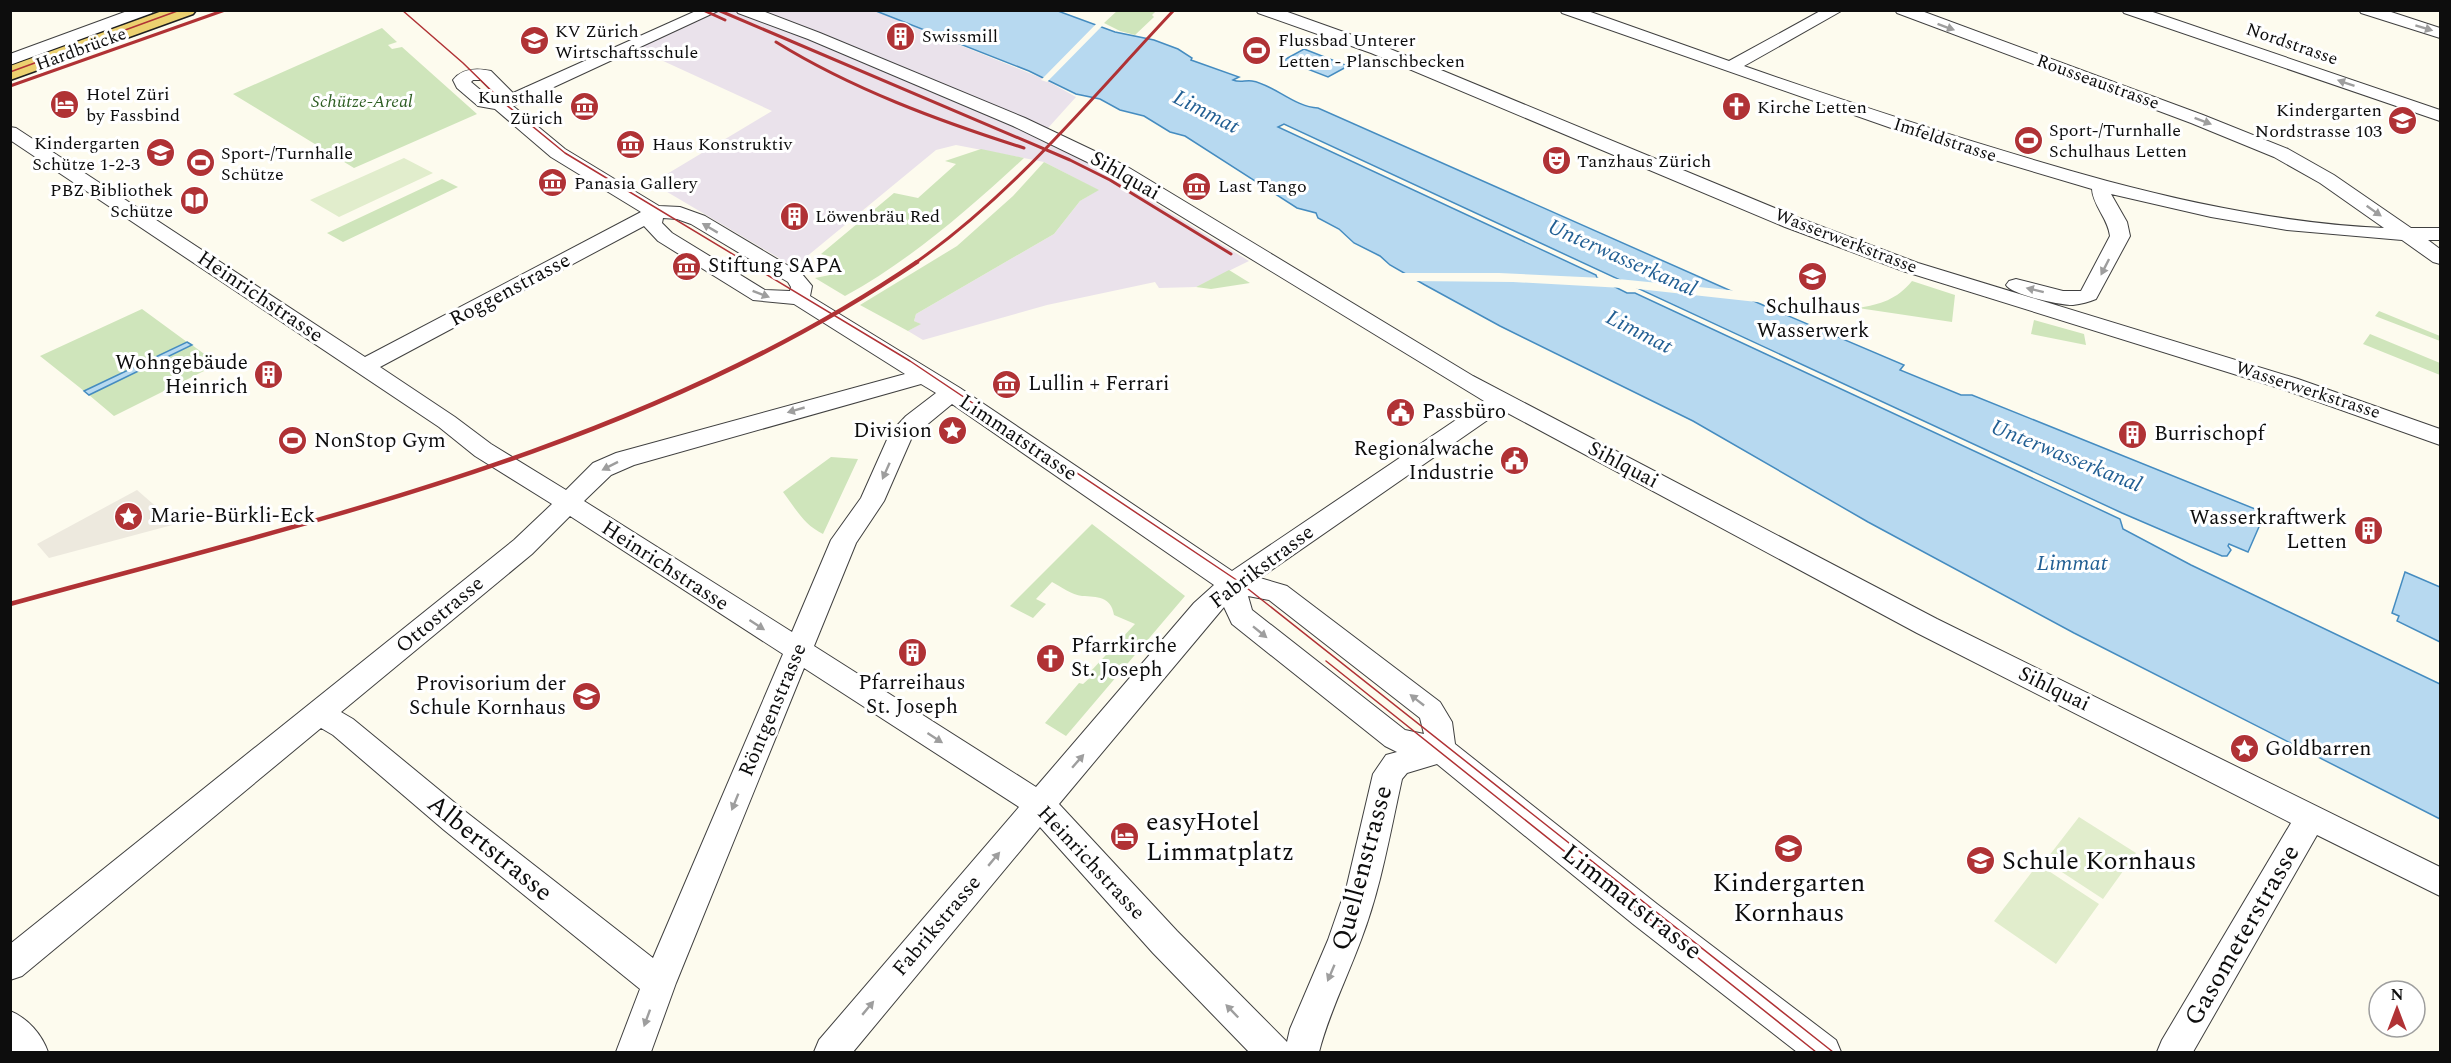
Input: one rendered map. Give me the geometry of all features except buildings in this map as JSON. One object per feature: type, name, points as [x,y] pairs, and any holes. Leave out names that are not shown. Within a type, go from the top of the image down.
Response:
[{"type":"main road","name":"Hardbrücke","points":[[14,62],[166,10]]},
{"type":"main road","name":"Hardbrücke","points":[[10,74],[186,10]]},
{"type":"street","points":[[14,62],[146,10]]},
{"type":"street","points":[[655,212],[652,224],[664,237],[760,296],[799,298],[802,286],[791,275],[698,220],[680,213],[655,212],[558,153],[501,105],[712,10]]},
{"type":"street","name":"Sihlquai","points":[[744,10],[814,36],[1019,122],[1119,170],[1465,381],[1927,626],[2440,882]]},
{"type":"street","name":"Sihlquai","points":[[768,10],[814,36]]},
{"type":"street","name":"Wasserwerkstrasse","points":[[1264,10],[1378,49],[1836,239],[1986,293],[2279,379],[2440,436]]},
{"type":"street","name":"Imfeldstrasse","points":[[1568,10],[1928,136],[2101,185],[2254,221],[2360,234],[2408,236],[2440,234]]},
{"type":"street","points":[[1730,67],[1834,10]]},
{"type":"street","name":"Rousseaustrasse","points":[[1903,10],[2226,130],[2281,153],[2327,178],[2440,258]]},
{"type":"street","name":"Nordstrasse","points":[[2130,10],[2440,116]]},
{"type":"street","points":[[2367,10],[2440,33]]},
{"type":"street","name":"Heinrichstrasse","points":[[10,132],[447,422],[483,450],[1040,805],[1165,942],[1273,1053]]},
{"type":"street","points":[[1986,293],[1995,285],[2003,283],[2070,298],[2087,297],[2120,236],[2120,226],[2102,199],[2101,185]]},
{"type":"street","name":"Roggenstrasse","points":[[364,367],[655,212]]},
{"type":"street","name":"Limmatstrasse","points":[[799,298],[952,393],[1233,584],[1269,589],[1278,593],[1430,710],[1437,722],[1441,750]]},
{"type":"street","name":"Ottostrasse","points":[[10,965],[321,714],[523,547],[602,469],[625,459],[924,376]]},
{"type":"street","name":"Röntgenstrasse","points":[[634,1053],[659,983],[844,540],[872,501],[902,434],[914,421],[952,393]]},
{"type":"street","name":"Fabrikstrasse","points":[[831,1053],[1204,610],[1233,584],[1501,400]]},
{"type":"street","name":"Limmatstrasse","points":[[1233,584],[1238,611],[1242,617],[1314,676],[1395,738],[1407,743],[1441,750],[1646,914],[1808,1048]]},
{"type":"street","name":"Albertstrasse","points":[[321,714],[343,727],[455,821],[659,983]]},
{"type":"street","name":"Quellenstrasse","points":[[1302,1053],[1307,1029],[1345,940],[1363,885],[1388,774],[1397,764],[1441,750]]},
{"type":"street","name":"Gasometerstrasse","points":[[2174,1053],[2311,817]]},
{"type":"street","points":[[10,1028],[31,1053]]},
{"type":"shaded area","name":"Swissmill","points":[[717,11],[875,11],[1044,79],[1076,97],[1039,138],[1081,158],[1249,261],[1196,287],[1159,288],[1155,282],[1047,305],[923,340],[908,331],[920,324],[914,321],[916,314],[1054,234],[1080,201],[1098,190],[1044,162],[956,145],[936,150],[794,267],[652,183],[772,111],[637,49]]},
{"type":"shaded area","name":"Marie-Bürkli-Eck","points":[[137,490],[176,524],[49,558],[37,544]]},
{"type":"green space","points":[[1118,10],[1156,11],[1152,15],[1154,17],[1135,35],[1104,23]]},
{"type":"green space","name":"Schütze-Areal","points":[[382,28],[397,42],[388,45],[392,49],[402,47],[477,114],[354,168],[233,94]]},
{"type":"green space","points":[[981,149],[1024,158],[983,196],[916,250],[845,296],[815,278],[830,275],[832,257],[821,254],[894,193],[918,198],[956,164],[945,161]]},
{"type":"green space","points":[[404,158],[433,173],[339,217],[310,200]]},
{"type":"green space","points":[[1044,162],[1099,190],[1080,201],[1054,234],[916,314],[914,321],[921,324],[908,331],[860,305],[957,246],[1013,196]]},
{"type":"green space","points":[[442,179],[458,187],[343,242],[327,233]]},
{"type":"green space","points":[[1229,270],[1250,283],[1211,289],[1196,287]]},
{"type":"green space","points":[[1912,281],[1955,295],[1952,322],[1858,308],[1888,300],[1900,293]]},
{"type":"green space","points":[[142,309],[187,342],[84,391],[40,356]]},
{"type":"green space","points":[[2379,311],[2440,336],[2440,341],[2375,316]]},
{"type":"green space","points":[[2034,320],[2084,334],[2086,345],[2031,334]]},
{"type":"green space","points":[[2370,334],[2440,363],[2440,375],[2363,344]]},
{"type":"green space","points":[[192,345],[218,364],[114,416],[89,395]]},
{"type":"green space","points":[[831,457],[858,459],[823,534],[805,521],[783,492]]},
{"type":"green space","points":[[1092,524],[1185,596],[1066,736],[1045,723],[1079,683],[1083,684],[1093,675],[1090,672],[1135,624],[1114,615],[1107,601],[1078,595],[1052,582],[1036,599],[1046,604],[1033,618],[1010,606]]},
{"type":"green space","points":[[2079,817],[2136,853],[2103,899],[2045,861]]},
{"type":"green space","points":[[2038,864],[2099,904],[2056,964],[1994,921]]},
{"type":"water","name":"Limmat","points":[[876,11],[1058,11],[1115,32],[1154,40],[1178,49],[1192,58],[1191,60],[1239,77],[1233,80],[1252,81],[1268,86],[1301,104],[1318,108],[1904,365],[1900,370],[1961,395],[1972,395],[2265,513],[2248,552],[2229,544],[2231,550],[2227,556],[2222,556],[2122,513],[1284,124],[1278,127],[1596,275],[1597,278],[1627,293],[1635,293],[2120,519],[2123,529],[2191,565],[2440,684],[2440,819],[2074,633],[1868,522],[1693,421],[1500,326],[1390,265],[1380,256],[1354,243],[1339,229],[1318,218],[1316,213],[1297,208],[1185,136],[1170,132],[1144,116],[1120,110],[1100,99],[1076,94],[1029,71]]},
{"type":"water","points":[[1304,49],[1348,66],[1328,77],[1284,60]]},
{"type":"water","points":[[187,342],[192,345],[89,395],[84,391]]},
{"type":"water","points":[[2405,572],[2440,587],[2440,642],[2397,621],[2399,616],[2392,613]]},
{"type":"pier","points":[[1098,22],[1104,24],[1047,82],[1041,80]]},
{"type":"pier","points":[[1398,273],[1499,273],[1603,278],[1623,288],[1513,282],[1411,281]]},
{"type":"pier","points":[[1608,278],[1739,291],[1766,303],[1629,288]]},
{"type":"tram line","points":[[10,72],[180,10]]},
{"type":"tram line","points":[[402,10],[463,63],[504,103],[565,153],[910,361],[1238,581],[1833,1052]]},
{"type":"tram line","points":[[1326,661],[1816,1052]]},
{"type":"railway","points":[[10,86],[225,10]]},
{"type":"railway","points":[[703,10],[725,20]]},
{"type":"railway","points":[[718,10],[1045,149]]},
{"type":"railway","points":[[1045,149],[1174,10]]},
{"type":"railway","points":[[776,42],[865,89],[960,127],[1024,148]]},
{"type":"railway","points":[[915,263],[986,206],[1045,149]]},
{"type":"railway","points":[[1045,149],[1110,180],[1231,254]]},
{"type":"railway","points":[[10,604],[362,507],[478,470],[593,429],[705,381],[813,326],[917,262]]},
{"type":"place","name":"Swissmill","points":[[901,36]]},
{"type":"place","name":"KV Zürich Wirtschaftsschule","points":[[534,41]]},
{"type":"place","name":"Flussbad Unterer Letten - Planschbecken","points":[[1257,50]]},
{"type":"place","name":"Hotel Züri by Fassbind","points":[[65,104]]},
{"type":"place","name":"Kunsthalle Zürich","points":[[584,107]]},
{"type":"place","name":"Kirche Letten","points":[[1736,107]]},
{"type":"place","name":"Kindergarten Nordstrasse 103","points":[[2403,120]]},
{"type":"place","name":"Sport-/Turnhalle Schulhaus Letten","points":[[2028,140]]},
{"type":"place","name":"Haus Konstruktiv","points":[[631,144]]},
{"type":"place","name":"Kindergarten Schütze 1-2-3","points":[[161,153]]},
{"type":"place","name":"Tanzhaus Zürich","points":[[1556,161]]},
{"type":"place","name":"Sport-/Turnhalle Schütze","points":[[200,163]]},
{"type":"place","name":"Panasia Gallery","points":[[553,183]]},
{"type":"place","name":"Last Tango","points":[[1197,186]]},
{"type":"place","name":"PBZ Bibliothek Schütze","points":[[194,200]]},
{"type":"place","name":"Löwenbräu Red","points":[[794,216]]},
{"type":"place","name":"Stiftung SAPA","points":[[687,266]]},
{"type":"place","name":"Schulhaus Wasserwerk","points":[[1813,276]]},
{"type":"place","name":"Wohngebäude Heinrich","points":[[269,375]]},
{"type":"place","name":"Lullin + Ferrari","points":[[1007,384]]},
{"type":"place","name":"Passbüro","points":[[1401,412]]},
{"type":"place","name":"Division","points":[[953,431]]},
{"type":"place","name":"Burrischopf","points":[[2133,434]]},
{"type":"place","name":"NonStop Gym","points":[[293,441]]},
{"type":"place","name":"Regionalwache Industrie","points":[[1515,461]]},
{"type":"place","name":"Marie-Bürkli-Eck","points":[[129,516]]},
{"type":"place","name":"Wasserkraftwerk Letten","points":[[2368,530]]},
{"type":"place","name":"Pfarreihaus St. Joseph","points":[[912,652]]},
{"type":"place","name":"Pfarrkirche St. Joseph","points":[[1050,658]]},
{"type":"place","name":"Provisorium der Schule Kornhaus","points":[[587,696]]},
{"type":"place","name":"Goldbarren","points":[[2244,749]]},
{"type":"place","name":"easyHotel Limmatplatz","points":[[1125,837]]},
{"type":"place","name":"Kindergarten Kornhaus","points":[[1789,849]]},
{"type":"place","name":"Schule Kornhaus","points":[[1981,861]]},
{"type":"water label","name":"Unterwasserkanal","points":[[1622,258]]},
{"type":"water label","name":"Unterwasserkanal","points":[[2066,456]]}]
